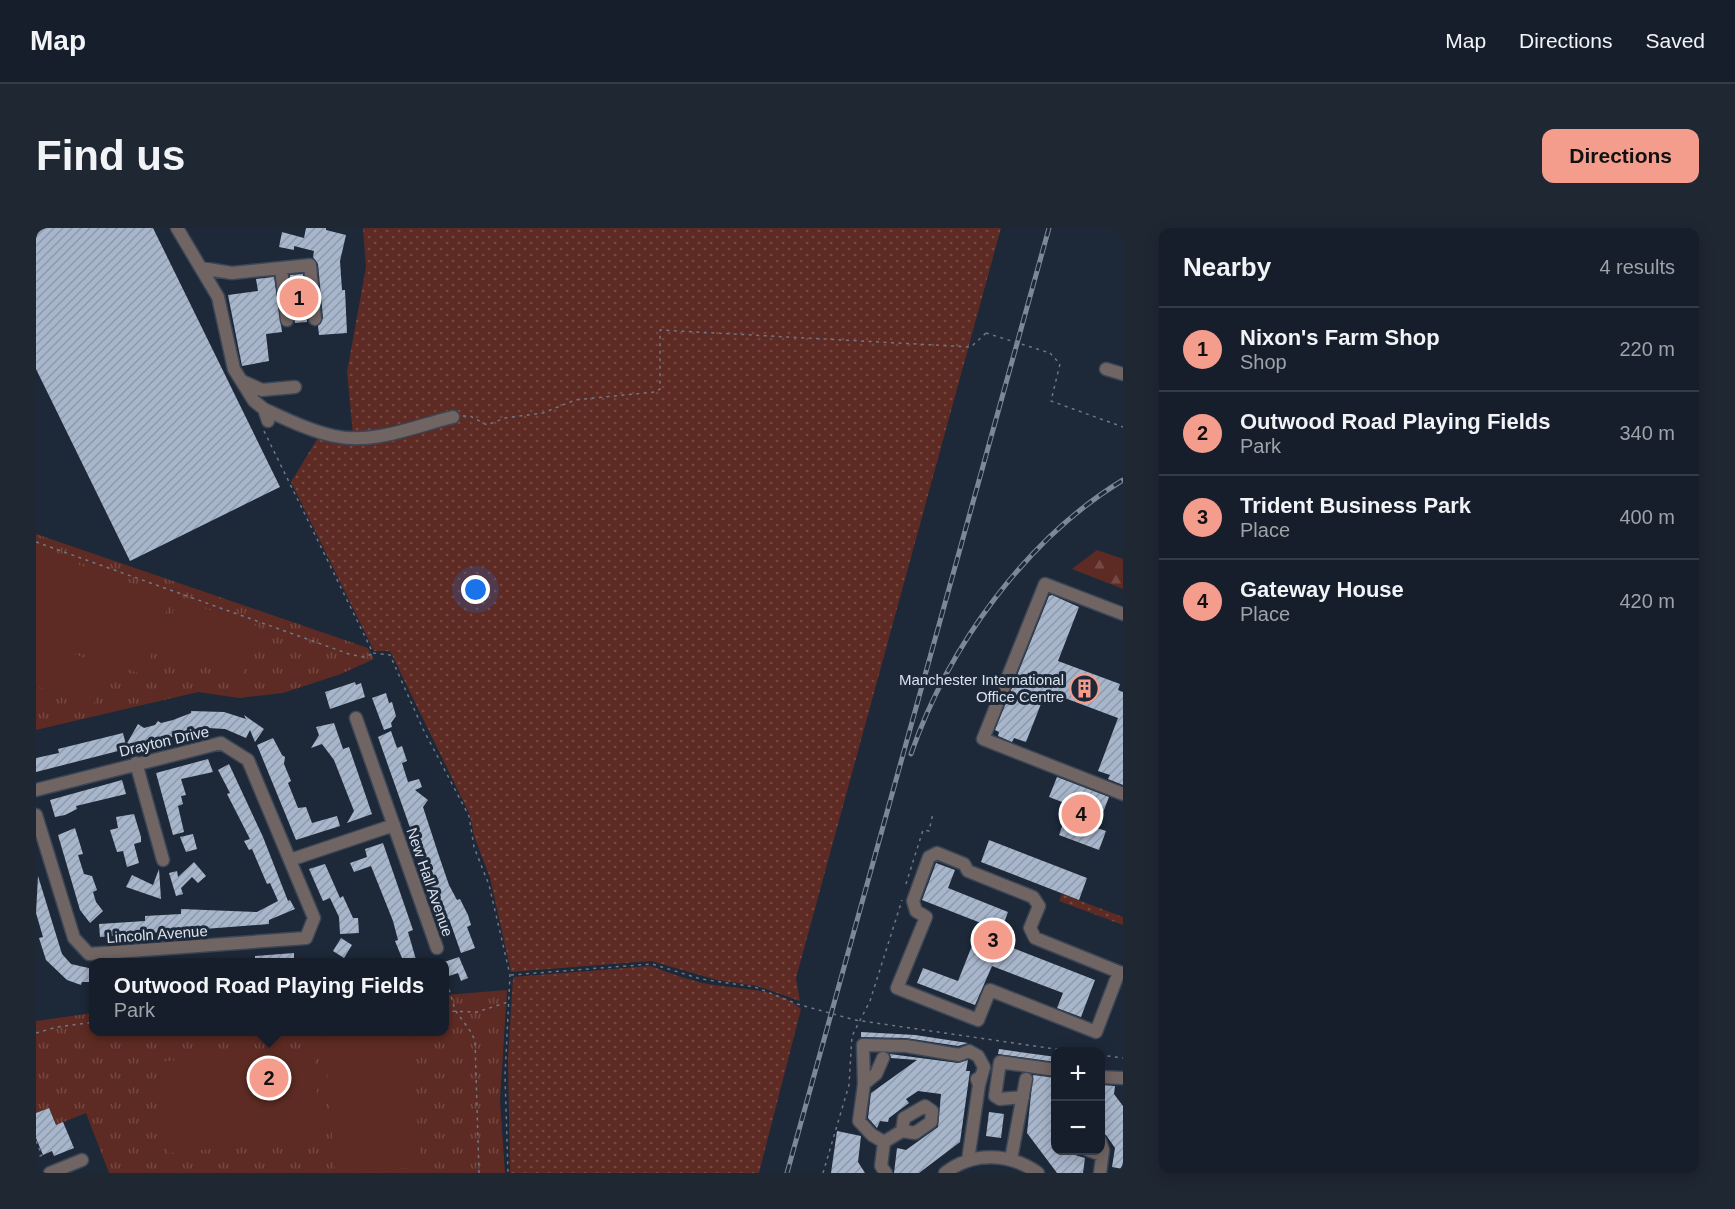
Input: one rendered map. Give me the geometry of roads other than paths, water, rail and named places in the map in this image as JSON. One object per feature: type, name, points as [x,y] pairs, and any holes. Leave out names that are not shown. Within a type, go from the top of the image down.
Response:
[{"type":"street","points":[[177,228],[218,297],[234,369],[264,418],[333,436],[351,438],[384,435],[453,417]]},
{"type":"street","points":[[201,268],[232,273],[310,265],[315,319]]},
{"type":"street","points":[[281,268],[287,320]]},
{"type":"street","points":[[1106,369],[1123,374]]},
{"type":"street","points":[[241,380],[262,390],[295,387]]},
{"type":"street","points":[[1123,614],[1045,584],[983,740],[1123,794]]},
{"type":"street","name":"New Hall Avenue","points":[[356,718],[437,948]]},
{"type":"street","name":"Drayton Drive","points":[[36,790],[221,743],[248,760],[314,918],[306,938]]},
{"type":"street","points":[[136,763],[163,860]]},
{"type":"street","name":"Lincoln Avenue","points":[[36,815],[74,938],[89,954],[306,938]]},
{"type":"street","name":"New Hall Avenue","points":[[290,860],[394,825]]},
{"type":"street","points":[[937,853],[964,864],[968,871],[1033,897],[1039,906],[1030,928],[1035,938],[1121,972],[1095,1032],[990,990],[978,1020],[897,988],[926,917],[916,911],[914,901],[929,857],[937,853]]},
{"type":"street","points":[[884,1142],[872,1135],[859,1121],[864,1084],[864,1045],[906,1046],[958,1054],[969,1051],[982,1061],[983,1074],[979,1085]]},
{"type":"street","points":[[864,1084],[876,1074],[883,1058]]},
{"type":"street","points":[[968,1058],[978,1064],[979,1085],[968,1160]]},
{"type":"street","points":[[1023,1097],[1000,1099],[995,1096],[1000,1062],[1051,1069]]},
{"type":"street","points":[[1105,1078],[1121,1081]]},
{"type":"street","points":[[1011,1159],[1026,1079]]},
{"type":"street","points":[[884,1142],[902,1131]]},
{"type":"street","points":[[884,1142],[881,1166],[886,1173]]},
{"type":"street","points":[[1100,1173],[1102,1155]]},
{"type":"street","points":[[945,1173],[968,1160],[990,1157],[1011,1159],[1038,1173]]},
{"type":"street","points":[[50,1173],[82,1160]]},
{"type":"railway","points":[[787,1173],[1049,228]]},
{"type":"railway","points":[[911,754],[946,674],[995,599],[1023,564],[1054,533],[1088,504],[1123,480]]},
{"type":"place","name":"Nixon's Farm Shop","points":[[299,298]]},
{"type":"place","name":"Manchester International Office Centre","points":[[1085,688]]},
{"type":"place","name":"Gateway House","points":[[1081,814]]},
{"type":"place","name":"Trident Business Park","points":[[993,940]]},
{"type":"place","name":"Outwood Road Playing Fields","points":[[269,1078]]}]
